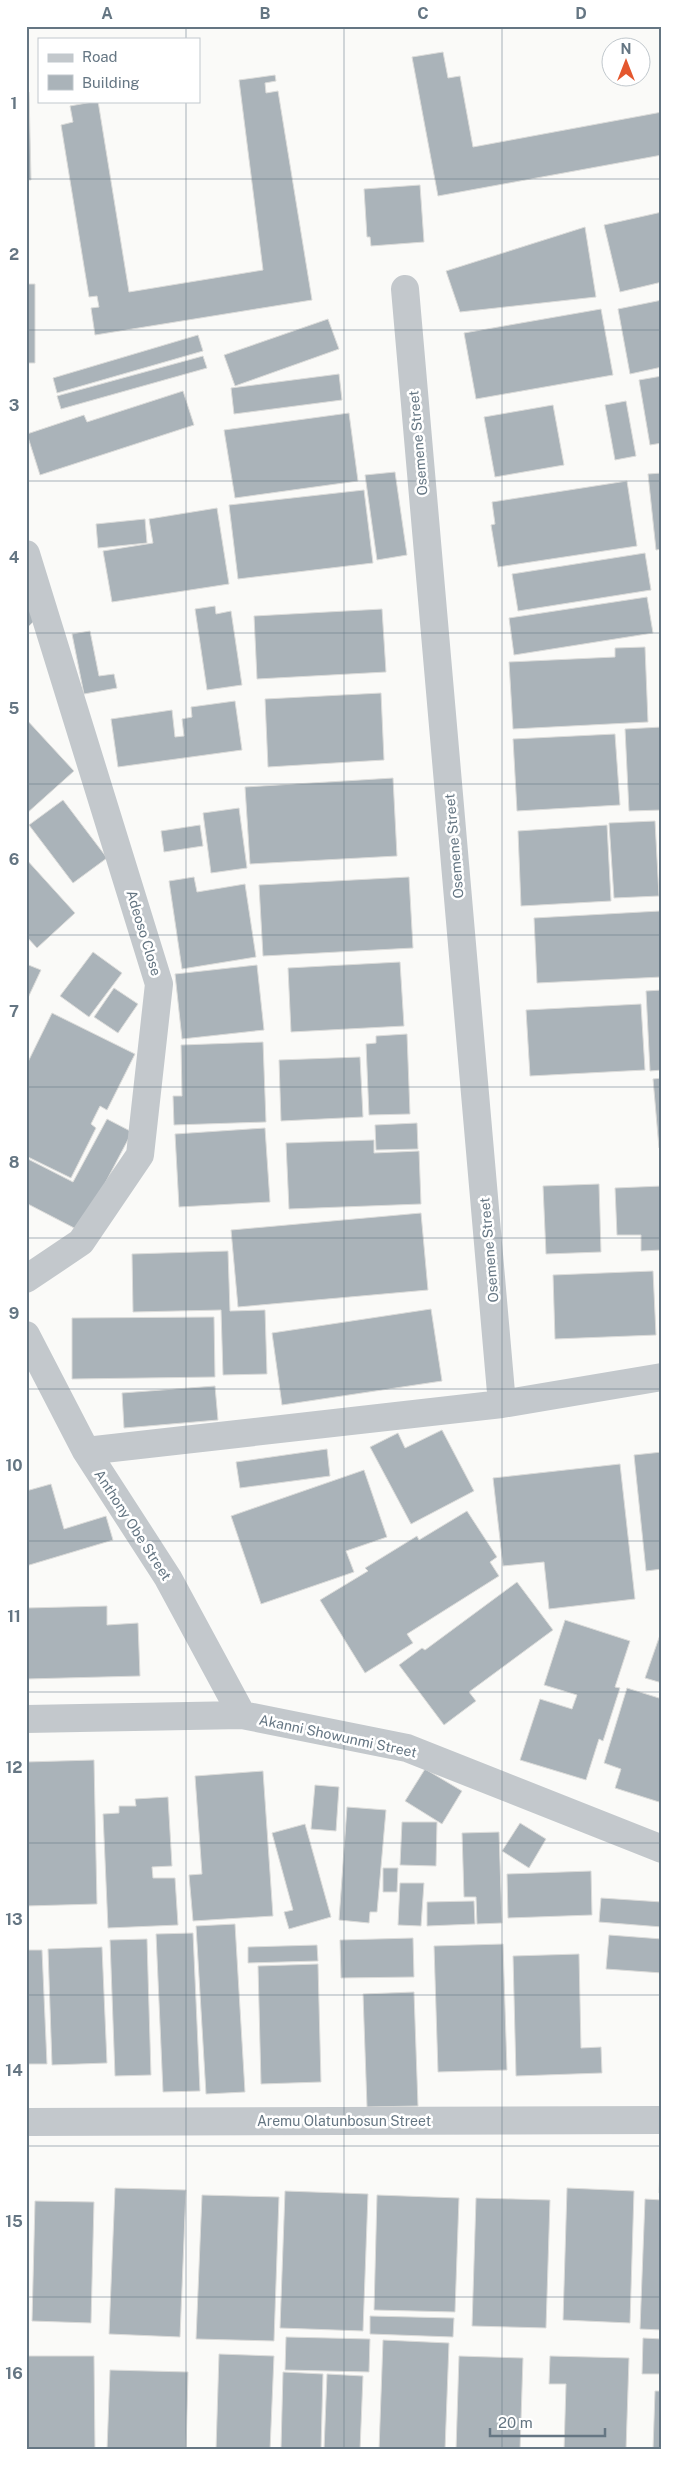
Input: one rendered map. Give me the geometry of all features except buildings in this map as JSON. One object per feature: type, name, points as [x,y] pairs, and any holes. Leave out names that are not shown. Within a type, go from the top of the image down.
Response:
[{"type":"street","name":"Osemene Street","points":[[405,289],[502,1404]]},
{"type":"street","name":"Adeoso Close","points":[[26,554],[159,984],[140,1155],[81,1242],[26,1279]]},
{"type":"street","name":"Anthony Obe Street","points":[[26,1335],[86,1451],[168,1578],[242,1715]]},
{"type":"street","points":[[86,1451],[502,1404],[662,1377]]},
{"type":"street","name":"Akanni Showunmi Street","points":[[26,1719],[242,1715],[407,1748],[662,1850]]},
{"type":"street","name":"Aremu Olatunbosun Street","points":[[26,2122],[662,2120]]}]
